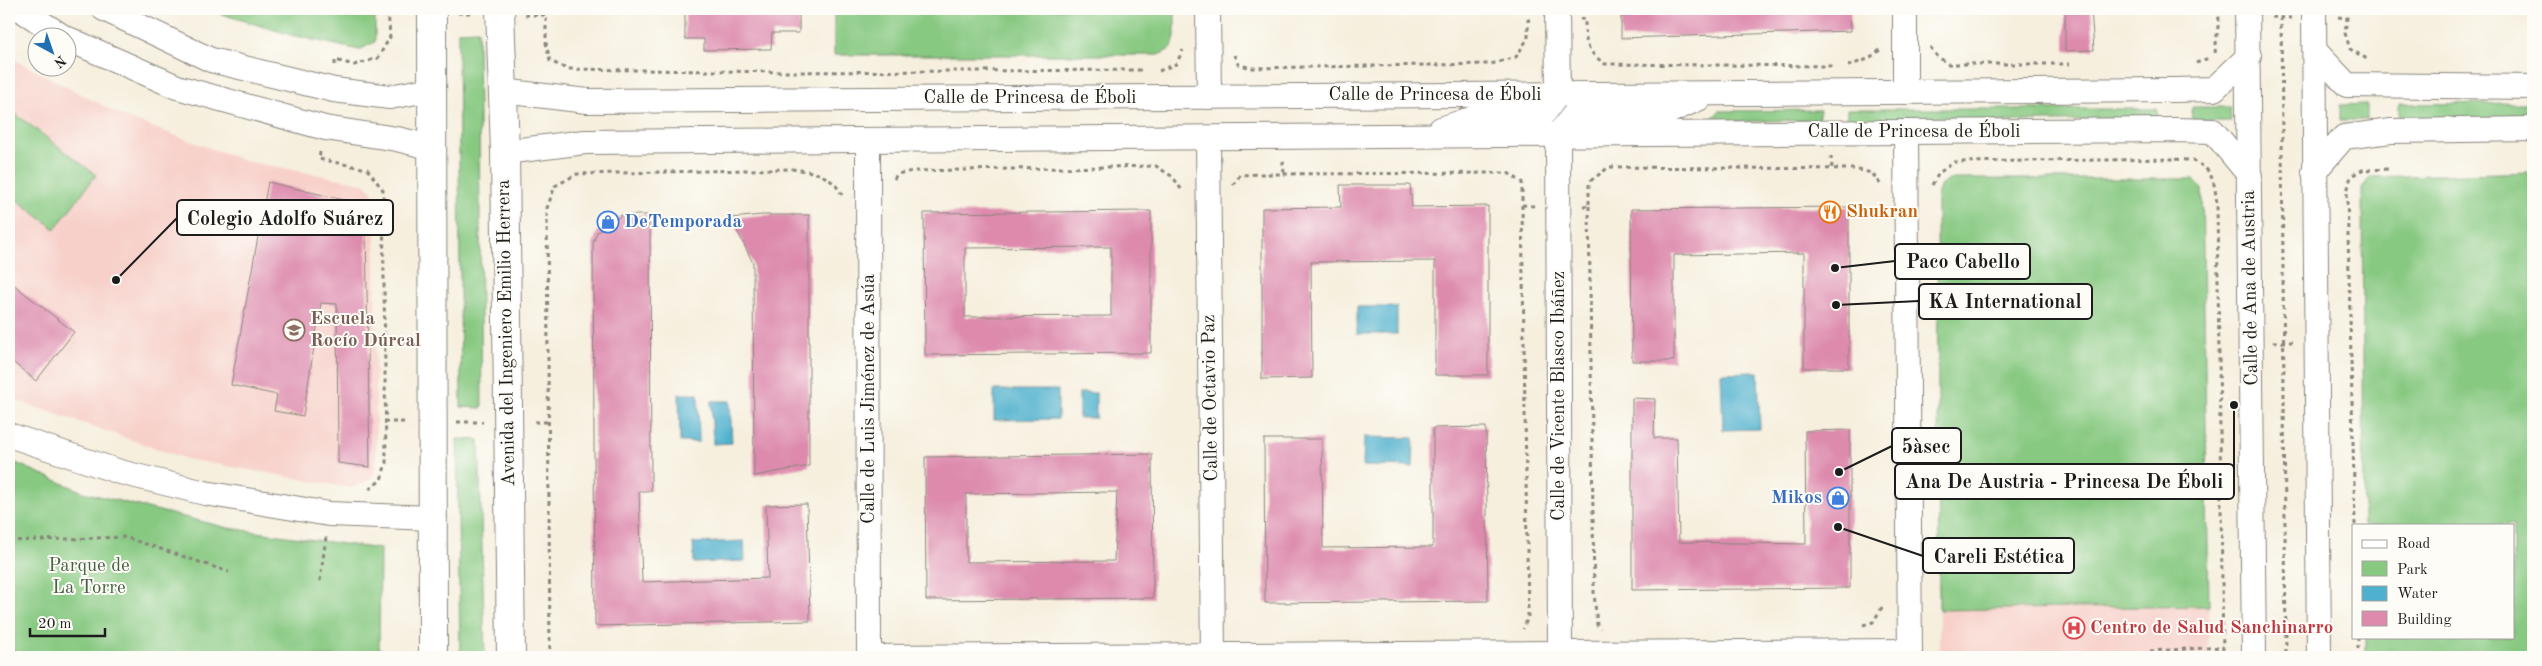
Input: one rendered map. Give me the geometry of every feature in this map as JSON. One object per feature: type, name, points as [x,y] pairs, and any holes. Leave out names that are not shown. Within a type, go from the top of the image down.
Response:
[{"type":"street","points":[[20,9],[50,28]]},
{"type":"street","points":[[104,9],[211,60],[334,90],[390,97],[432,89]]},
{"type":"street","points":[[1208,9],[1208,97]]},
{"type":"street","points":[[1905,9],[1905,92]]},
{"type":"street","points":[[432,10],[434,148],[433,657]]},
{"type":"street","name":"Avenida del Ingeniero Emilio Herrera","points":[[500,12],[505,152],[511,657]]},
{"type":"street","name":"Calle de Ana de Austria","points":[[2238,13],[2249,56],[2254,657]]},
{"type":"street","points":[[2305,13],[2316,52],[2314,172],[2319,657]]},
{"type":"street","points":[[1557,14],[1558,94]]},
{"type":"street","points":[[78,43],[177,87],[325,128],[397,139],[434,148]]},
{"type":"street","points":[[2316,52],[2347,85],[2533,87]]},
{"type":"street","name":"Calle de Princesa de Éboli","points":[[502,91],[588,101],[2214,89],[2249,56]]},
{"type":"street","name":"Calle de Princesa de Éboli","points":[[1422,136],[1474,118],[1541,117],[1558,94]]},
{"type":"street","name":"Calle de Princesa de Éboli","points":[[1558,135],[1576,112],[1668,112],[1709,94]]},
{"type":"street","points":[[2314,172],[2344,137],[2391,131],[2533,129]]},
{"type":"street","name":"Calle de Princesa de Éboli","points":[[505,152],[585,142],[2213,131],[2250,176]]},
{"type":"street","points":[[869,657],[1910,654],[1906,133]]},
{"type":"street","name":"Calle de Vicente Blasco Ibáñez","points":[[1558,135],[1560,655]]},
{"type":"street","name":"Calle de Octavio Paz","points":[[1208,138],[1213,656]]},
{"type":"street","name":"Calle de Luis Jiménez de Asúa","points":[[868,140],[869,657]]},
{"type":"street","points":[[9,435],[120,472],[205,493],[330,514],[432,518]]},
{"type":"path","points":[[334,90],[335,60],[354,65],[378,58],[390,37],[388,9],[546,15]]},
{"type":"path","points":[[546,9],[546,42],[550,61],[567,69],[786,72],[1149,71]]},
{"type":"path","points":[[2193,64],[2206,60],[2215,53],[2219,18],[2218,9]]},
{"type":"path","points":[[2281,9],[2286,657]]},
{"type":"path","points":[[2346,9],[2345,33],[2350,49],[2367,59],[2376,59]]},
{"type":"path","points":[[2219,18],[2238,13]]},
{"type":"path","points":[[2271,17],[2305,13]]},
{"type":"path","points":[[1231,49],[1238,64],[1251,68],[1491,64],[1516,58],[1528,38],[1528,20],[1557,14],[1585,19],[1585,43],[1595,57],[1605,64],[1835,66]]},
{"type":"path","points":[[2337,18],[2346,18]]},
{"type":"path","points":[[1926,40],[1937,56],[1948,64],[2076,64]]},
{"type":"path","points":[[1158,72],[1176,64],[1187,43]]},
{"type":"path","points":[[1843,66],[1851,66],[1868,59],[1882,48]]},
{"type":"path","points":[[325,128],[319,159],[367,169],[383,190],[384,422],[386,462],[381,480],[365,493]]},
{"type":"path","points":[[2176,152],[2176,159],[2195,161],[2208,170],[2215,182],[2217,205],[2223,657]]},
{"type":"path","points":[[2355,524],[2347,192],[2351,176],[2362,170],[2392,169]]},
{"type":"path","points":[[1522,205],[1528,617],[1522,631]]},
{"type":"path","points":[[1590,206],[1594,592],[1597,625],[1605,630]]},
{"type":"path","points":[[2265,342],[2298,342]]},
{"type":"path","points":[[2219,343],[2228,343]]},
{"type":"path","points":[[384,422],[548,422]]},
{"type":"path","points":[[320,580],[330,514]]},
{"type":"path","points":[[9,541],[125,537],[229,572]]},
{"type":"path","points":[[2358,638],[2358,657]]},
{"type":"path","points":[[9,645],[22,657]]},
{"type":"path","points":[[2150,651],[2223,647]]},
{"type":"shaded area","points":[[9,57],[28,67],[28,78],[50,78],[127,118],[246,161],[366,184],[372,191],[375,200],[376,465],[373,476],[365,482],[351,488],[187,459],[9,398]]},
{"type":"shaded area","name":"Centro de Salud Sanchinarro","points":[[2209,606],[2208,657],[1939,657],[1939,610]]},
{"type":"green space","points":[[205,9],[375,9],[375,42],[359,50],[291,35]]},
{"type":"green space","points":[[834,9],[1175,9],[1175,37],[1172,48],[1159,55],[834,55]]},
{"type":"green space","points":[[478,30],[482,408],[461,407],[458,31]]},
{"type":"green space","points":[[2533,103],[2533,118],[2399,120],[2399,104]]},
{"type":"green space","points":[[2367,104],[2367,120],[2340,120],[2340,105]]},
{"type":"green space","points":[[2192,107],[2230,107],[2231,121],[2193,121]]},
{"type":"green space","points":[[9,109],[96,175],[55,229],[9,194]]},
{"type":"green space","points":[[1847,109],[2157,109],[2158,120],[1847,123]]},
{"type":"green space","points":[[1820,110],[1818,120],[1708,122],[1719,111]]},
{"type":"green space","points":[[2533,172],[2533,657],[2365,657],[2365,638],[2514,638],[2514,524],[2364,524],[2362,189],[2370,177]]},
{"type":"green space","points":[[1952,179],[2193,179],[2202,189],[2209,606],[1939,610],[1937,196],[1941,184]]},
{"type":"green space","points":[[457,439],[479,440],[485,657],[460,657]]},
{"type":"green space","name":"Parque de La Torre","points":[[9,460],[83,492],[228,528],[380,549],[379,657],[9,657]]},
{"type":"water","points":[[1357,307],[1397,307],[1397,334],[1357,334]]},
{"type":"water","points":[[1758,372],[1760,429],[1723,430],[1721,373]]},
{"type":"water","points":[[994,390],[1058,390],[1058,419],[994,420]]},
{"type":"water","points":[[1079,393],[1096,393],[1096,418],[1079,418]]},
{"type":"water","points":[[679,394],[698,394],[699,442],[680,442]]},
{"type":"water","points":[[711,401],[730,401],[732,443],[713,444]]},
{"type":"water","points":[[1364,437],[1414,438],[1413,467],[1363,466]]},
{"type":"water","points":[[744,541],[745,561],[694,563],[693,543]]},
{"type":"building","points":[[685,9],[799,9],[799,33],[772,33],[771,49],[704,50],[704,39],[685,39]]},
{"type":"building","points":[[1621,9],[1850,9],[1851,31],[1621,38]]},
{"type":"building","points":[[2065,9],[2091,9],[2094,50],[2065,51]]},
{"type":"building","points":[[268,182],[357,203],[356,229],[366,231],[370,467],[338,463],[337,304],[321,303],[303,416],[274,411],[277,395],[231,385]]},
{"type":"building","points":[[1340,185],[1410,185],[1412,207],[1488,206],[1488,375],[1435,375],[1435,261],[1311,262],[1312,378],[1262,379],[1262,208],[1341,207]]},
{"type":"building","points":[[1849,207],[1849,368],[1804,368],[1804,253],[1674,255],[1674,361],[1632,361],[1631,209]]},
{"type":"building","points":[[1151,211],[1151,353],[925,355],[924,213]],"holes":[[[1111,247],[1111,316],[965,317],[965,248]]]},
{"type":"building","points":[[622,215],[650,215],[651,491],[639,491],[642,582],[768,578],[766,505],[807,504],[810,621],[595,626],[593,243],[597,232]]},
{"type":"building","points":[[762,215],[809,215],[809,466],[754,476],[753,263],[731,218]]},
{"type":"building","points":[[9,281],[74,332],[36,381],[9,359]]},
{"type":"building","points":[[1632,398],[1655,399],[1654,438],[1677,438],[1679,542],[1806,544],[1805,431],[1850,430],[1850,588],[1632,590]]},
{"type":"building","points":[[1486,427],[1488,601],[1265,603],[1264,439],[1322,439],[1323,548],[1433,547],[1433,428]]},
{"type":"building","points":[[1152,454],[1153,598],[926,600],[925,457]],"holes":[[[1117,492],[1114,561],[966,562],[966,494]]]},
{"type":"place","name":"Shukran","points":[[1830,212]]},
{"type":"place","name":"DeTemporada","points":[[608,222]]},
{"type":"place","name":"Paco Cabello","points":[[1835,268]]},
{"type":"place","name":"Colegio Adolfo Suárez","points":[[116,280]]},
{"type":"place","name":"KA International","points":[[1836,305]]},
{"type":"place","name":"Escuela Rocío Dúrcal","points":[[294,330]]},
{"type":"place","name":"Ana De Austria - Princesa De Éboli","points":[[2234,405]]},
{"type":"place","name":"5àsec","points":[[1839,472]]},
{"type":"place","name":"Mikos","points":[[1838,498]]},
{"type":"place","name":"Careli Estética","points":[[1838,527]]},
{"type":"place","name":"Centro de Salud Sanchinarro","points":[[2074,628]]}]
